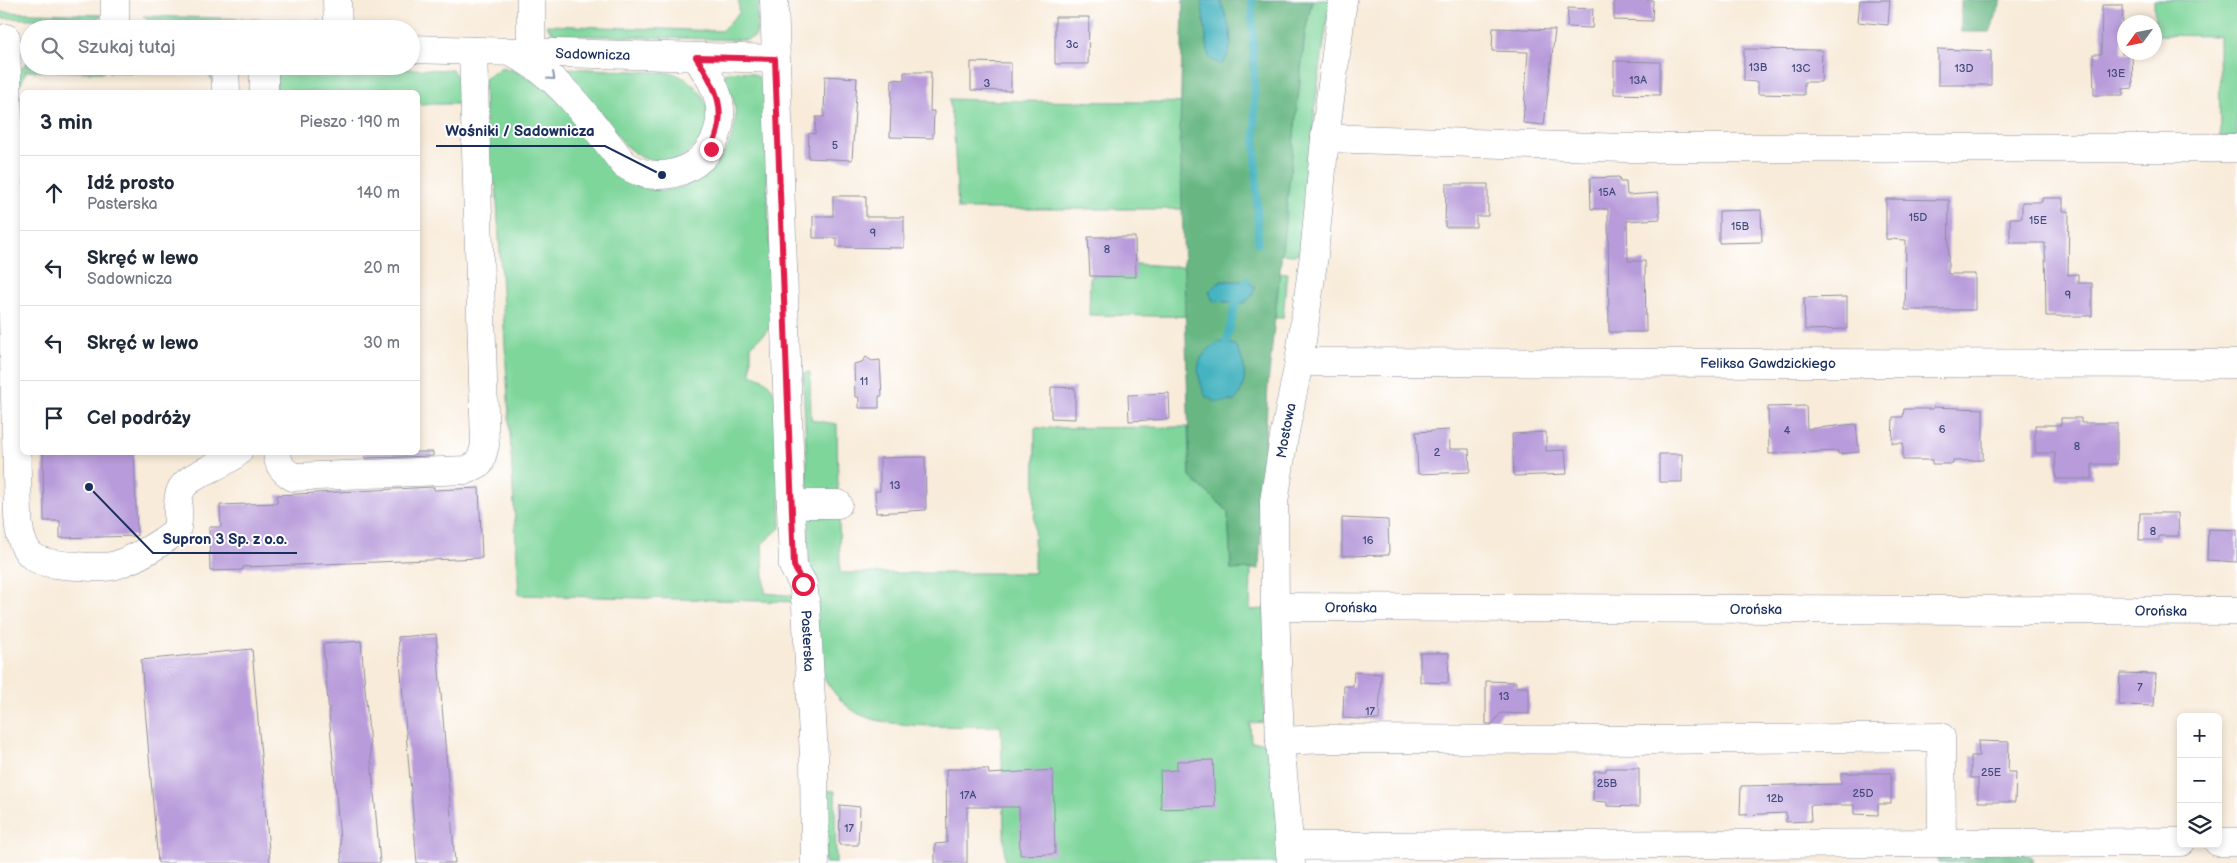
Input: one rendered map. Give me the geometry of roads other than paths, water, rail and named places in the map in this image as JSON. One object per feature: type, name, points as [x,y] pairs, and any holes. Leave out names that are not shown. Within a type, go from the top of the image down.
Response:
[{"type":"street","points":[[115,0],[116,20]]},
{"type":"street","points":[[337,0],[338,20]]},
{"type":"street","points":[[531,0],[521,52],[557,81],[624,164],[635,172],[650,176],[676,172],[702,159],[711,149],[718,136],[720,108],[716,93],[709,76],[696,57]]},
{"type":"street","name":"Pasterska","points":[[774,0],[791,504],[794,566],[803,584],[806,606],[814,756],[815,863]]},
{"type":"street","name":"Mostowa","points":[[1290,855],[1280,741],[1274,606],[1274,502],[1299,362],[1315,246],[1343,0]]},
{"type":"street","points":[[12,38],[18,515],[20,533],[26,549],[36,560],[50,565],[106,568],[119,564],[176,531],[179,523],[179,495],[182,487],[197,476],[228,461],[235,455]]},
{"type":"street","name":"Sadownicza","points":[[420,49],[775,59]]},
{"type":"street","points":[[277,455],[278,463],[284,471],[293,477],[467,470],[480,462],[485,446],[473,51]]},
{"type":"street","points":[[225,75],[226,90]]},
{"type":"street","points":[[264,75],[264,90]]},
{"type":"street","points":[[1326,138],[1625,148],[2237,148]]},
{"type":"street","name":"Feliksa Gawdzickiego","points":[[1299,362],[2237,364]]},
{"type":"street","points":[[791,504],[838,504]]},
{"type":"street","name":"Orońska","points":[[1274,606],[2237,610]]},
{"type":"street","points":[[1280,741],[1327,739],[1648,740],[1941,737],[1942,843]]},
{"type":"street","points":[[1290,855],[1942,843],[2177,842]]},
{"type":"street","points":[[2222,842],[2237,842]]},
{"type":"water","points":[[1201,0],[1220,0],[1229,25],[1230,50],[1221,65],[1209,58]]},
{"type":"water","points":[[1222,281],[1247,281],[1255,287],[1252,296],[1244,303],[1213,301],[1209,292]]},
{"type":"water","points":[[1219,342],[1235,345],[1244,366],[1244,380],[1235,401],[1217,402],[1206,397],[1198,373],[1204,353]]},
{"type":"waterway","points":[[1252,0],[1258,243]]},
{"type":"waterway","points":[[1226,343],[1236,303],[1247,281]]},
{"type":"place","name":"Wośniki / Sadownicza","points":[[662,175]]},
{"type":"place","name":"Supron 3 Sp. z o.o.","points":[[89,487]]}]
